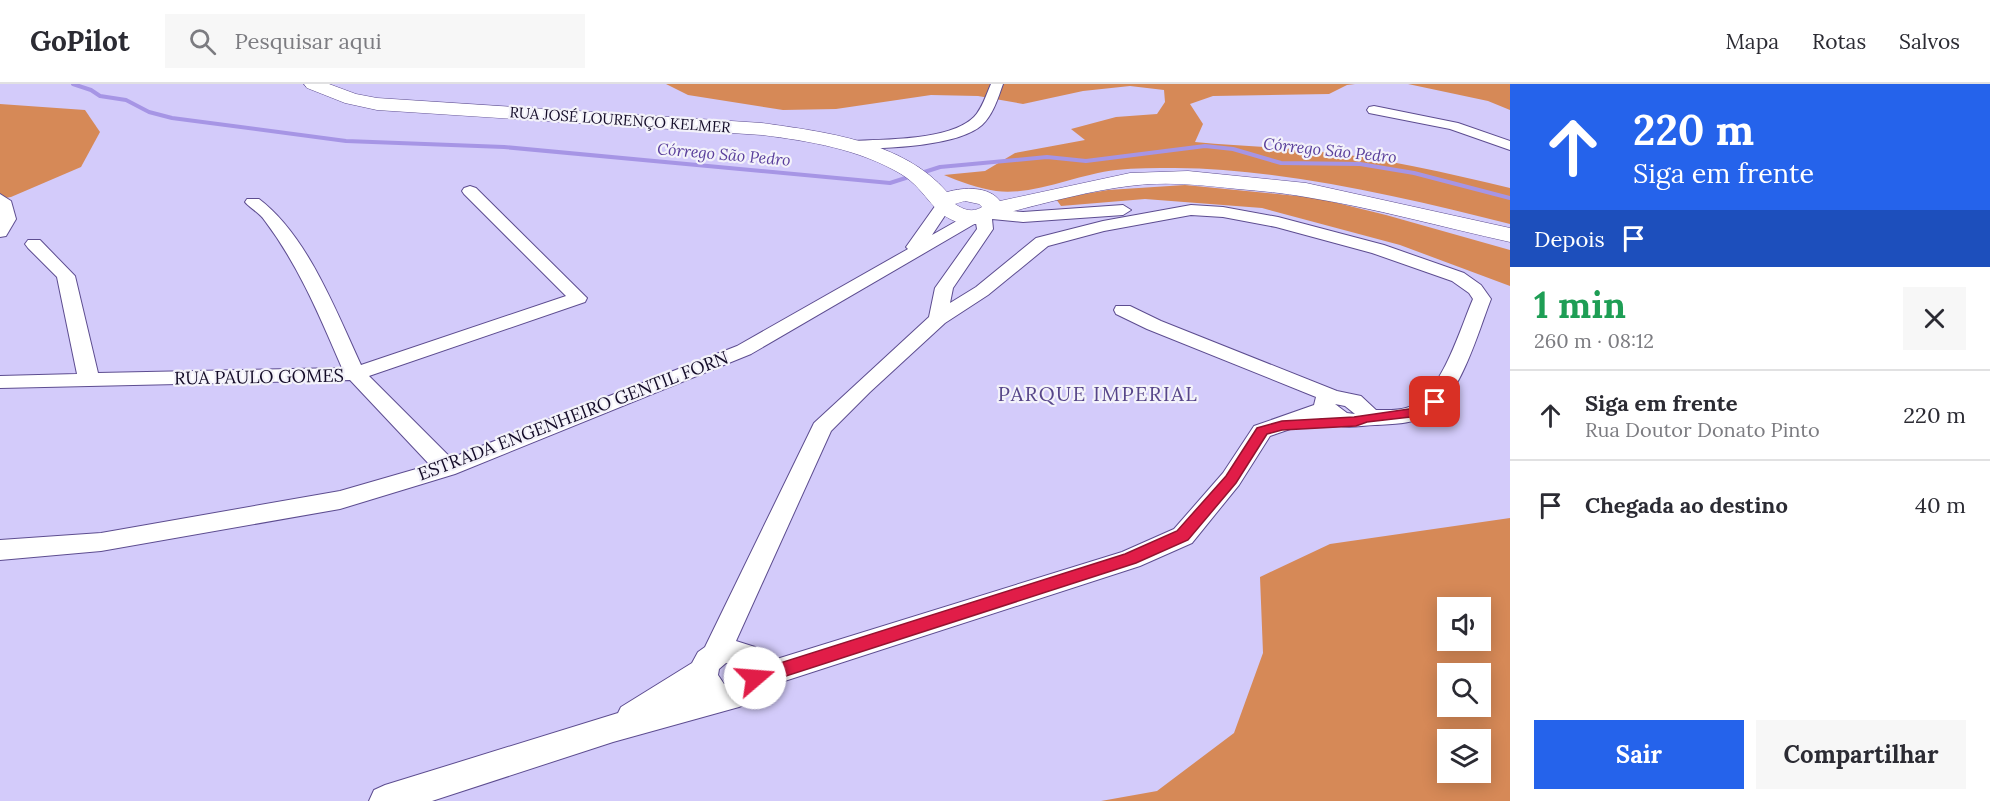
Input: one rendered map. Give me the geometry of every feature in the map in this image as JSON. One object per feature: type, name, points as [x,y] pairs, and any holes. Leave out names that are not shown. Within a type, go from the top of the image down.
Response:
[{"type":"main road","name":"RUA JOSÉ LOURENÇO KELMER","points":[[313,84],[351,99],[377,104],[762,129],[886,151],[914,175],[971,207]]},
{"type":"main road","name":"ESTRADA ENGENHEIRO GENTIL FORN","points":[[971,207],[1045,196],[1130,179],[1188,177],[1306,190],[1503,231]]},
{"type":"street","points":[[886,151],[946,135],[978,122],[997,84]]},
{"type":"street","points":[[1374,110],[1453,126],[1510,146]]},
{"type":"street","name":"RUA PAULO GOMES","points":[[0,382],[356,374],[578,298],[470,191]]},
{"type":"street","points":[[0,199],[3,201],[8,219],[0,232]]},
{"type":"street","points":[[253,202],[270,215],[314,280],[356,374],[447,468]]},
{"type":"street","points":[[971,207],[1023,217],[1131,209],[1223,212],[1278,222],[1378,249],[1458,277],[1475,289],[1482,299],[1435,402],[1419,412],[1358,415],[1282,425]]},
{"type":"street","points":[[938,319],[944,288],[985,229],[971,207]]},
{"type":"street","name":"ESTRADA ENGENHEIRO GENTIL FORN","points":[[910,253],[971,207]]},
{"type":"street","name":"ESTRADA ENGENHEIRO GENTIL FORN","points":[[0,550],[101,542],[340,500],[447,468],[744,350],[910,253],[971,207]]},
{"type":"street","points":[[729,696],[720,695],[706,686],[709,662],[822,428],[863,387],[938,319],[982,291],[1042,242],[1103,226],[1191,210]]},
{"type":"street","points":[[34,244],[66,276],[89,381]]},
{"type":"street","points":[[1123,310],[1330,403],[1340,419],[1358,415]]},
{"type":"street","points":[[755,678],[1131,559],[1183,536],[1231,479],[1262,431],[1282,425],[1330,403]]},
{"type":"street","points":[[385,801],[613,728],[745,691],[755,678],[756,670],[746,655],[736,651],[709,662],[613,728]]},
{"type":"shaded area","points":[[666,84],[1355,84],[1347,85],[1329,94],[1213,96],[1190,104],[1203,124],[1195,142],[1364,157],[1510,188],[1510,224],[1344,186],[1259,173],[1138,168],[1101,172],[1041,188],[1011,192],[983,188],[944,175],[985,171],[1015,153],[1085,140],[1071,129],[1116,117],[1157,114],[1165,102],[1164,90],[1130,86],[1083,91],[1023,104],[978,96],[931,95],[836,109],[783,110],[688,95]]},
{"type":"shaded area","points":[[1408,84],[1510,84],[1510,110],[1488,101]]},
{"type":"shaded area","points":[[0,104],[85,110],[100,132],[81,167],[11,197],[0,199]]},
{"type":"shaded area","points":[[1185,185],[1317,198],[1510,250],[1510,286],[1400,245],[1262,208],[1145,199],[1061,206],[1056,199],[1108,190]]},
{"type":"shaded area","points":[[1510,518],[1510,801],[1101,801],[1157,791],[1234,733],[1263,653],[1260,577],[1330,544]]},
{"type":"waterway","name":"Córrego São Pedro","points":[[73,84],[91,90],[100,96],[126,100],[149,112],[172,118],[346,141],[504,147],[890,183],[940,167],[1047,157],[1086,161],[1205,146],[1233,149],[1281,163],[1360,164],[1414,173],[1510,198]]},
{"type":"district","name":"PARQUE IMPERIAL","points":[[1098,394]]},
{"type":"route","points":[[755,678],[1131,559],[1183,536],[1231,479],[1262,431],[1282,425],[1356,422],[1365,418],[1419,412],[1435,402]]}]
